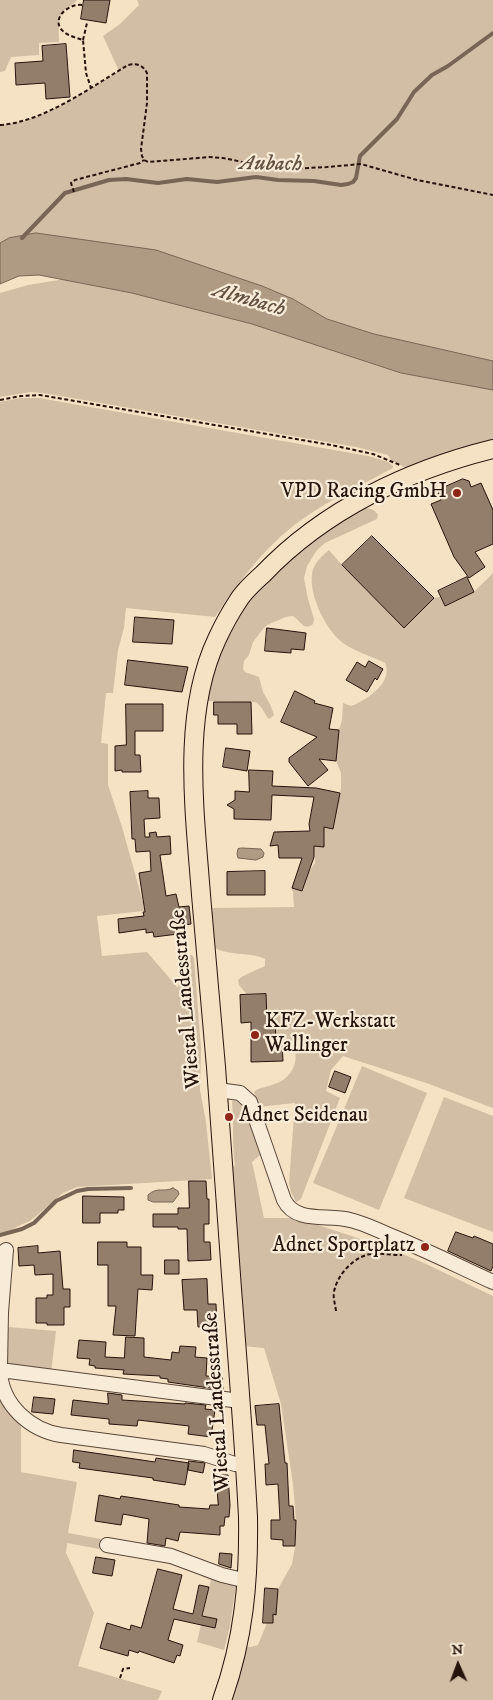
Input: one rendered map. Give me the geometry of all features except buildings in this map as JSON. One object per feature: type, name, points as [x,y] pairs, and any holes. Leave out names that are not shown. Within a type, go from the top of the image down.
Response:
[{"type":"main road","name":"Wiestal Landesstraße","points":[[222,1700],[242,1626],[247,1581],[248,1517],[218,1090],[194,786],[194,729],[200,689],[205,668],[217,639],[239,599],[274,561],[310,533],[382,488],[415,473],[493,448]]},
{"type":"street","points":[[218,1090],[240,1092],[250,1102],[284,1200],[293,1211],[302,1215],[345,1218],[356,1221],[416,1246],[493,1282]]},
{"type":"street","points":[[6,1250],[1,1312],[0,1370],[2,1386],[8,1400],[24,1417],[43,1430],[62,1435],[204,1454],[235,1464],[245,1465]]},
{"type":"street","points":[[0,1370],[240,1401]]},
{"type":"street","points":[[108,1545],[170,1556],[222,1575],[247,1581]]},
{"type":"path","points":[[82,4],[72,6],[64,11],[60,17],[60,24],[64,32],[83,40]]},
{"type":"path","points":[[87,24],[83,40],[86,72],[91,88]]},
{"type":"path","points":[[0,125],[43,114],[60,106],[128,65],[137,64],[145,69],[147,79],[142,148],[144,160]]},
{"type":"path","points":[[74,192],[71,182],[75,180],[140,163],[144,160],[153,162],[210,157],[272,168],[290,169],[361,164],[417,180],[493,195]]},
{"type":"path","points":[[0,400],[40,395],[331,445],[373,454],[390,460],[415,473]]},
{"type":"path","points":[[336,1311],[333,1294],[335,1287],[338,1280],[352,1263],[362,1256],[371,1254],[404,1255],[410,1253],[416,1246]]},
{"type":"path","points":[[120,1678],[123,1669],[130,1668]]},
{"type":"shaded area","points":[[0,0],[77,0],[64,10],[60,17],[59,42],[39,43],[39,55],[11,57],[5,71],[0,72]]},
{"type":"shaded area","points":[[137,0],[493,0],[493,361],[374,334],[327,319],[293,299],[262,286],[213,271],[0,243],[0,125],[16,123],[47,112],[77,97],[119,71],[103,36],[120,24],[139,5]]},
{"type":"shaded area","points":[[65,279],[132,293],[252,324],[401,373],[493,390],[493,449],[415,473],[391,460],[388,455],[356,447],[43,393],[31,392],[0,397],[0,293],[28,285]]},
{"type":"shaded area","points":[[20,398],[39,398],[368,456],[388,462],[393,468],[331,501],[287,531],[250,569],[215,617],[126,608],[124,628],[118,650],[113,693],[106,693],[101,743],[108,744],[108,785],[122,827],[144,911],[97,916],[102,956],[147,952],[178,988],[181,962],[185,955],[192,955],[194,958],[201,1049],[200,1090],[206,1122],[212,1179],[77,1187],[63,1193],[30,1221],[0,1237],[0,402]]},
{"type":"shaded area","points":[[366,508],[376,512],[378,515],[377,519],[325,543],[317,550],[307,566],[304,578],[314,619],[313,624],[307,627],[304,626],[292,616],[267,625],[253,642],[249,655],[244,661],[243,669],[245,672],[259,677],[263,692],[274,715],[269,719],[255,702],[206,701],[210,683],[228,639],[249,600],[267,578],[298,551],[331,528]]},
{"type":"shaded area","points":[[329,550],[404,628],[434,598],[440,597],[445,606],[474,592],[493,573],[493,1108],[429,1084],[343,1056],[331,1070],[326,1091],[340,1098],[301,1199],[296,1202],[289,1183],[295,1103],[257,1107],[254,1092],[286,1078],[294,1066],[295,1051],[282,1051],[282,1042],[276,1042],[275,1018],[267,1019],[239,985],[238,980],[243,976],[265,966],[265,959],[252,955],[224,952],[212,946],[210,908],[294,907],[291,888],[302,891],[309,872],[315,863],[314,846],[324,846],[324,827],[333,829],[341,788],[341,773],[336,761],[343,703],[351,706],[364,700],[377,690],[386,677],[385,663],[343,643],[331,630],[320,612],[313,592],[312,574],[316,564]]},
{"type":"shaded area","points":[[362,1066],[427,1093],[379,1210],[313,1183]]},
{"type":"shaded area","points":[[444,1097],[493,1116],[493,1232],[404,1198]]},
{"type":"shaded area","points":[[233,1100],[244,1108],[254,1132],[260,1155],[252,1162],[264,1218],[296,1218],[377,1243],[493,1296],[493,1700],[230,1700],[245,1646],[258,1645],[267,1623],[272,1623],[273,1614],[276,1614],[278,1589],[292,1564],[296,1542],[293,1484],[281,1404],[264,1348],[243,1346],[230,1169],[235,1165]]},
{"type":"shaded area","points":[[8,1327],[56,1331],[51,1373],[7,1367]]},
{"type":"shaded area","points":[[0,1401],[21,1422],[21,1472],[77,1482],[68,1533],[101,1539],[99,1549],[67,1543],[66,1553],[94,1613],[78,1666],[162,1691],[158,1700],[0,1700]]},
{"type":"shaded area","points":[[204,1574],[236,1584],[230,1626],[224,1650],[197,1642],[211,1580],[202,1576]]},
{"type":"water","name":"Almbach","points":[[36,233],[156,250],[262,286],[293,299],[327,319],[374,334],[493,361],[493,390],[401,373],[252,324],[132,293],[39,275],[19,276],[0,284],[0,243],[9,238]]},
{"type":"water","points":[[238,849],[261,849],[264,853],[263,857],[256,860],[238,858]]},
{"type":"water","points":[[173,1188],[179,1194],[173,1202],[153,1202],[148,1200],[148,1195],[152,1192]]},
{"type":"waterway","name":"Aubach","points":[[22,238],[65,193],[109,180],[126,179],[158,183],[187,179],[217,182],[256,177],[341,185],[353,182],[356,178],[360,156],[397,119],[414,92],[432,75],[448,66],[493,33]]},
{"type":"waterway","points":[[0,1235],[22,1229],[34,1223],[56,1201],[77,1191],[131,1188]]},
{"type":"place","name":"VPD Racing GmbH","points":[[457,493]]},
{"type":"place","name":"KFZ-Werkstatt Wallinger","points":[[255,1035]]},
{"type":"place","name":"Adnet Seidenau","points":[[229,1117]]},
{"type":"place","name":"Adnet Sportplatz","points":[[425,1247]]}]
